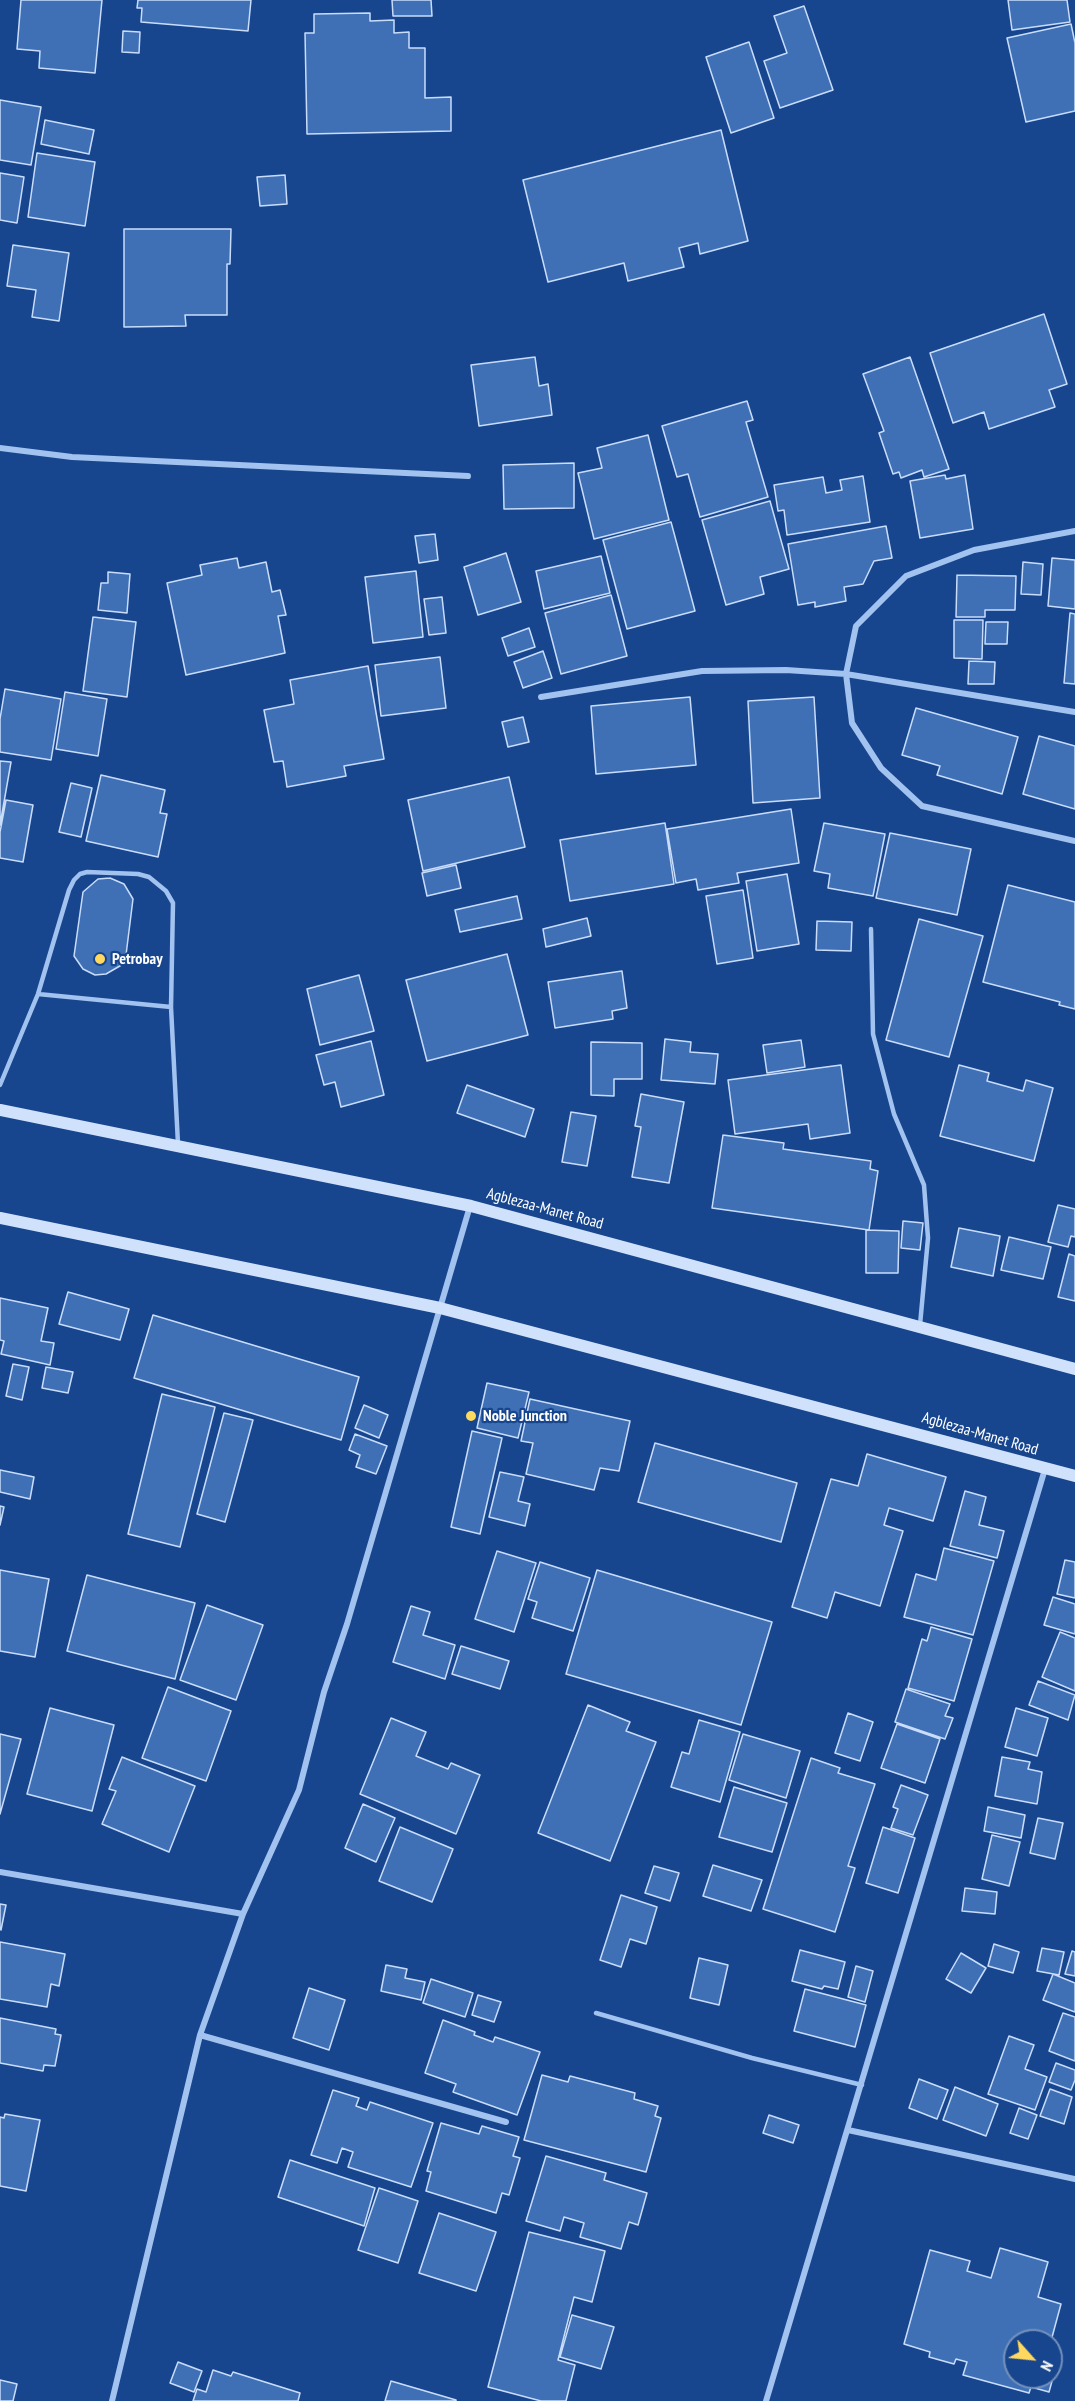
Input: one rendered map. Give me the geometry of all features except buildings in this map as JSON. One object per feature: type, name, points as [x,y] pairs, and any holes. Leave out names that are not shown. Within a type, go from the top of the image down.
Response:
[{"type":"main road","name":"Agblezaa-Manet Road","points":[[0,1110],[471,1206],[1075,1369]]},
{"type":"main road","name":"Agblezaa-Manet Road","points":[[0,1218],[440,1308],[1075,1476]]},
{"type":"street","points":[[0,448],[72,457],[468,476]]},
{"type":"street","points":[[1075,531],[974,550],[906,576],[856,626],[846,674],[852,723],[881,768],[922,806],[1075,841]]},
{"type":"street","points":[[541,698],[702,671],[786,670],[846,674],[1075,712]]},
{"type":"street","points":[[112,2401],[200,2036],[243,1914],[299,1790],[324,1692],[347,1624],[471,1206]]},
{"type":"street","points":[[766,2401],[1045,1469]]},
{"type":"street","points":[[0,1872],[243,1914]]},
{"type":"street","points":[[200,2036],[506,2122]]},
{"type":"street","points":[[848,2130],[1075,2179]]},
{"type":"lane","points":[[0,1085],[38,994],[74,880],[80,874],[87,872],[138,874],[158,882],[172,903],[171,1007],[178,1147]]},
{"type":"lane","points":[[871,929],[873,1034],[894,1114],[924,1185],[928,1238],[920,1327]]},
{"type":"lane","points":[[38,994],[171,1007]]},
{"type":"lane","points":[[596,2013],[752,2058],[862,2085]]},
{"type":"place","name":"Petrobay","points":[[100,959]]},
{"type":"place","name":"Noble Junction","points":[[471,1416]]}]
